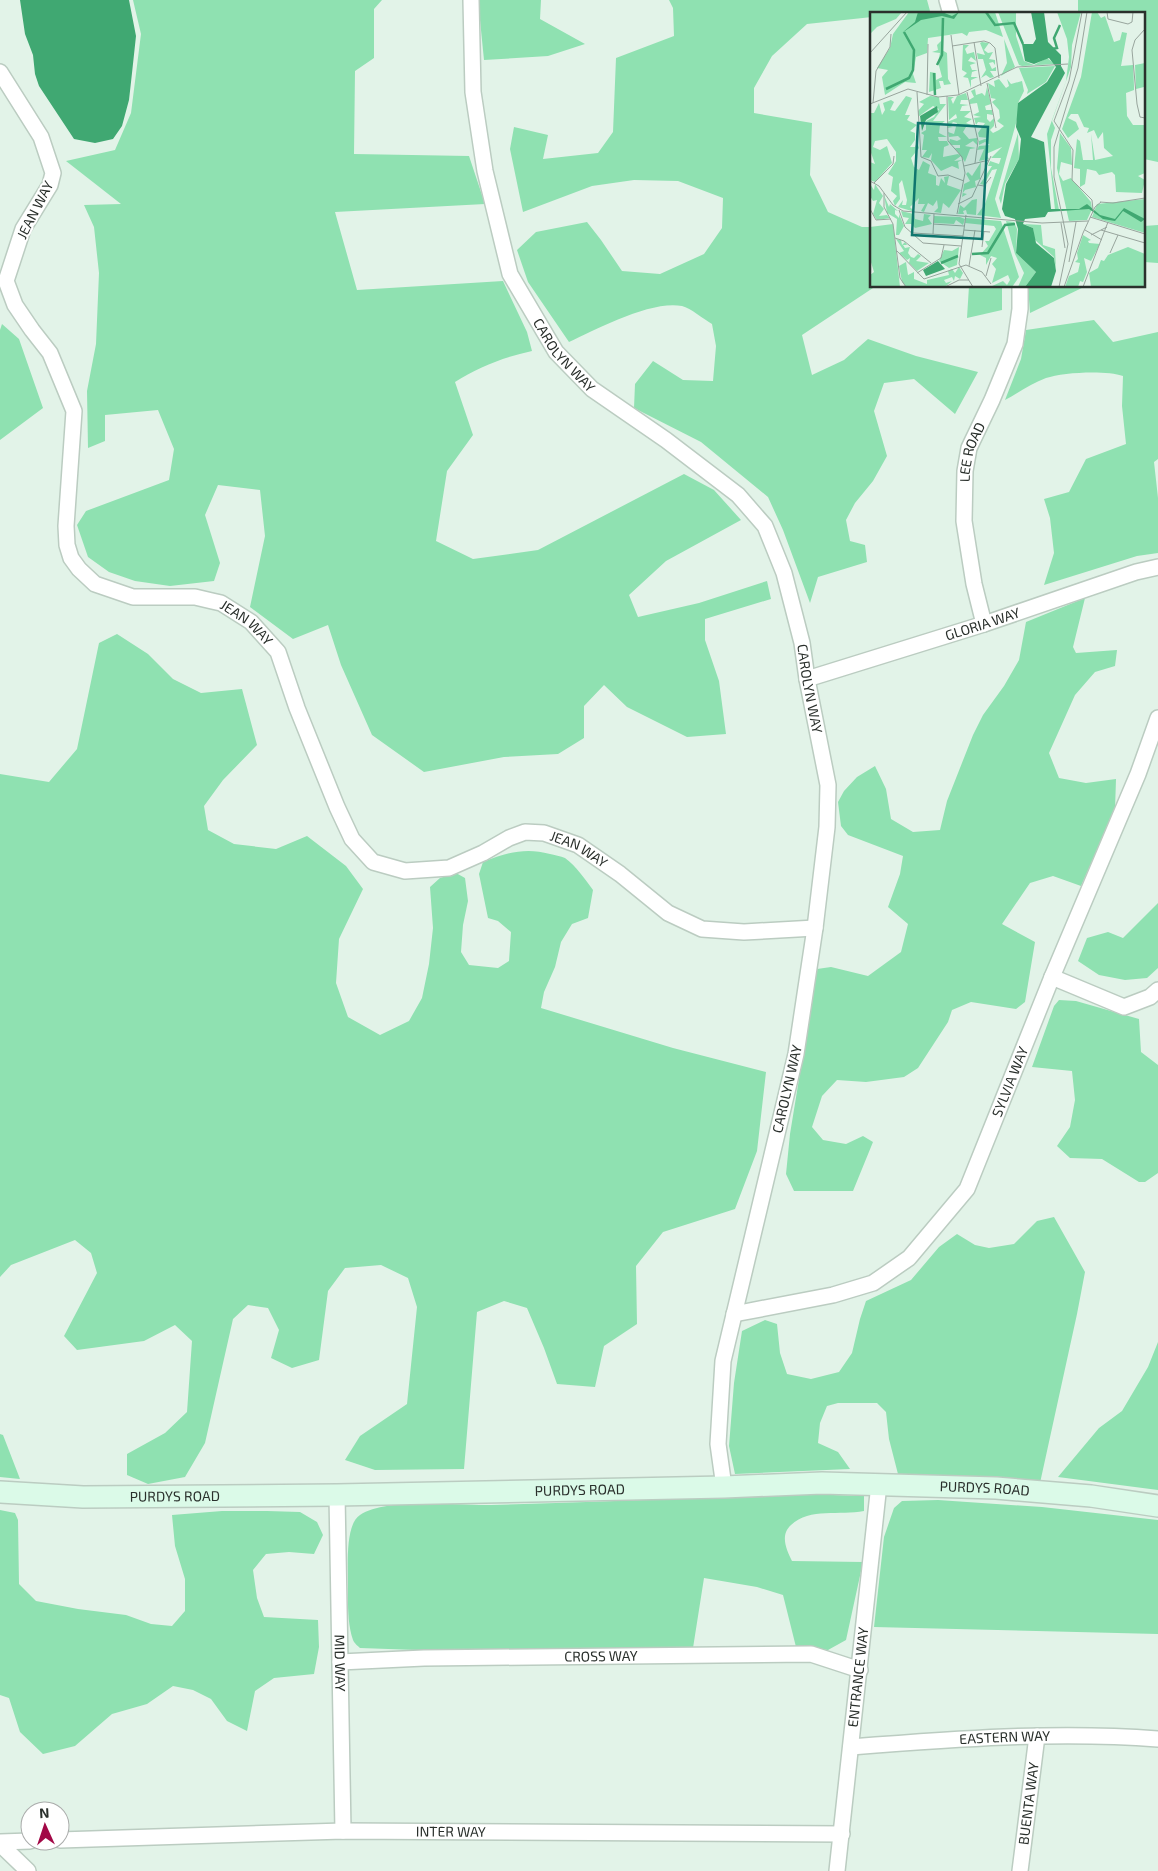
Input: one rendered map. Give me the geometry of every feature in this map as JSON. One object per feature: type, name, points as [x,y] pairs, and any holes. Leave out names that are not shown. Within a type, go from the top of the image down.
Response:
[{"type":"main road","name":"PURDYS ROAD","points":[[0,1492],[83,1497],[337,1495],[724,1487],[822,1483],[949,1486],[1045,1492],[1158,1506]]},
{"type":"street","name":"CAROLYN WAY","points":[[471,0],[473,92],[485,171],[510,274],[556,352],[592,389],[666,440],[738,495],[764,526],[784,573],[802,643],[828,785],[827,827],[815,928],[796,1054],[723,1361],[718,1444],[724,1487]]},
{"type":"street","name":"JEAN WAY","points":[[0,72],[41,137],[52,173],[50,184],[23,229],[6,281],[15,305],[50,353],[74,411],[66,526],[67,545],[71,558],[79,569],[95,584],[133,596],[195,597],[221,603],[251,622],[278,652],[297,708],[337,807],[352,839],[373,862],[406,871],[449,868],[483,853],[509,838],[525,832],[544,832],[578,845],[620,874],[668,913],[702,929],[744,932],[815,928]]},
{"type":"street","name":"LEE ROAD","points":[[984,624],[974,584],[964,522],[965,471],[969,448],[992,400],[1014,344],[1020,308],[1020,288]]},
{"type":"street","name":"GLORIA WAY","points":[[807,678],[984,624],[1136,572],[1158,567]]},
{"type":"street","name":"SYLVIA WAY","points":[[734,1314],[833,1295],[874,1283],[909,1258],[967,1189],[1052,978],[1138,774],[1158,718]]},
{"type":"street","points":[[1052,978],[1124,1007],[1150,997],[1158,990]]},
{"type":"street","name":"ENTRANCE WAY","points":[[837,1871],[879,1484]]},
{"type":"street","name":"MID WAY","points":[[337,1495],[343,1831]]},
{"type":"street","name":"CROSS WAY","points":[[340,1662],[424,1658],[811,1654],[860,1670]]},
{"type":"street","name":"EASTERN WAY","points":[[851,1747],[1037,1736],[1158,1738]]},
{"type":"street","name":"BUENTA WAY","points":[[1020,1871],[1037,1736]]},
{"type":"street","name":"INTER WAY","points":[[70,1840],[343,1831],[842,1834]]},
{"type":"street","points":[[0,1843],[20,1842]]},
{"type":"street","points":[[0,1843],[28,1871]]},
{"type":"shaded area","points":[[20,0],[129,0],[136,36],[129,100],[122,126],[113,139],[95,143],[74,139],[39,86],[35,74],[33,55],[25,34]]},
{"type":"shaded area","points":[[133,0],[382,0],[374,9],[374,58],[355,71],[354,154],[469,156],[485,204],[335,212],[357,290],[503,281],[527,332],[532,351],[492,363],[455,382],[473,435],[447,471],[436,541],[473,559],[538,550],[684,474],[714,490],[741,520],[666,561],[629,595],[638,617],[699,603],[767,581],[771,599],[705,619],[705,640],[719,681],[726,734],[687,737],[627,707],[604,685],[584,706],[584,738],[558,754],[504,757],[424,772],[372,735],[341,665],[328,625],[293,639],[250,607],[265,536],[260,490],[218,485],[205,515],[220,563],[214,581],[170,586],[135,581],[109,572],[88,557],[77,525],[86,511],[169,480],[174,449],[158,410],[105,415],[105,441],[88,448],[87,391],[96,344],[99,273],[94,227],[84,205],[121,204],[66,161],[115,150],[131,113],[141,34]]},
{"type":"shaded area","points":[[478,0],[541,0],[540,19],[585,44],[548,56],[484,60]]},
{"type":"shaded area","points":[[669,0],[927,0],[930,11],[870,12],[870,17],[807,24],[772,56],[754,88],[754,113],[812,123],[810,175],[828,212],[862,227],[870,227],[870,288],[873,288],[802,335],[812,375],[844,360],[868,339],[916,356],[978,372],[955,414],[914,379],[884,383],[874,411],[887,456],[873,481],[855,503],[846,520],[850,541],[865,545],[867,562],[818,577],[810,603],[783,530],[768,497],[701,442],[634,408],[635,384],[653,361],[683,380],[713,381],[716,346],[712,324],[686,307],[669,305],[640,311],[569,342],[528,282],[517,250],[536,232],[587,222],[622,271],[660,274],[704,254],[722,228],[723,198],[678,181],[634,180],[592,186],[523,212],[510,149],[514,127],[548,135],[543,159],[598,153],[613,132],[616,58],[674,36],[673,8]]},
{"type":"shaded area","points":[[1078,0],[1158,0],[1158,162],[1146,159],[1146,12],[1078,12]]},
{"type":"shaded area","points":[[1158,225],[1158,263],[1146,262],[1146,226]]},
{"type":"shaded area","points":[[969,288],[1002,288],[1002,310],[967,318]]},
{"type":"shaded area","points":[[1028,288],[1082,288],[1030,313]]},
{"type":"shaded area","points":[[1094,320],[1113,342],[1158,332],[1158,459],[1154,462],[1158,498],[1158,553],[1137,556],[1044,585],[1054,553],[1050,518],[1044,499],[1069,492],[1086,459],[1126,444],[1122,406],[1123,376],[1096,372],[1054,376],[1046,378],[1005,400],[1021,359],[1026,330]]},
{"type":"shaded area","points":[[2,324],[19,339],[43,408],[0,440],[0,330]]},
{"type":"shaded area","points":[[1085,598],[1073,647],[1076,653],[1117,650],[1115,666],[1095,672],[1075,695],[1049,753],[1059,778],[1086,783],[1116,779],[1115,810],[1081,886],[1053,876],[1030,883],[1002,924],[1035,942],[1025,1002],[1016,1009],[971,1002],[952,1010],[948,1022],[918,1068],[904,1077],[866,1082],[837,1080],[822,1096],[812,1127],[823,1140],[846,1144],[863,1136],[873,1142],[853,1191],[794,1191],[786,1174],[790,1134],[817,969],[831,967],[868,976],[901,952],[908,924],[888,907],[900,874],[903,856],[848,835],[841,826],[838,802],[844,791],[857,777],[875,766],[886,789],[891,819],[913,832],[940,830],[947,801],[973,735],[983,715],[1004,686],[1019,660],[1026,622]]},
{"type":"shaded area","points":[[117,634],[148,654],[173,679],[201,693],[242,689],[257,745],[223,780],[204,806],[208,830],[234,844],[276,849],[307,836],[346,866],[363,889],[339,939],[336,983],[348,1017],[380,1035],[409,1021],[422,998],[429,964],[433,928],[430,887],[440,878],[456,873],[465,878],[468,901],[463,925],[461,952],[469,965],[498,968],[509,961],[511,932],[498,921],[488,918],[479,874],[483,862],[491,859],[516,852],[541,852],[565,858],[577,869],[593,890],[588,918],[572,924],[561,942],[555,967],[544,992],[541,1008],[673,1048],[766,1072],[757,1151],[735,1209],[663,1232],[636,1266],[637,1324],[604,1346],[595,1387],[557,1384],[527,1308],[504,1301],[477,1312],[464,1469],[375,1470],[345,1460],[360,1436],[407,1404],[417,1307],[408,1278],[381,1265],[345,1268],[328,1291],[319,1360],[292,1368],[271,1358],[279,1330],[268,1308],[248,1305],[233,1319],[205,1443],[185,1477],[148,1484],[127,1475],[127,1454],[165,1433],[187,1412],[192,1341],[175,1325],[144,1341],[77,1350],[64,1336],[97,1273],[91,1253],[75,1240],[11,1265],[0,1277],[0,774],[49,782],[77,749],[99,643]]},
{"type":"shaded area","points":[[1158,903],[1158,968],[1147,978],[1125,980],[1099,975],[1078,961],[1087,938],[1108,932],[1123,938]]},
{"type":"shaded area","points":[[1059,1000],[1076,1001],[1139,1019],[1141,1052],[1158,1065],[1158,1173],[1145,1182],[1139,1182],[1102,1159],[1070,1158],[1057,1146],[1070,1127],[1075,1100],[1072,1071],[1032,1067],[1054,1006]]},
{"type":"shaded area","points":[[1054,1217],[1085,1272],[1040,1483],[899,1478],[889,1439],[886,1412],[877,1403],[838,1403],[827,1406],[820,1423],[818,1443],[838,1452],[850,1469],[735,1474],[729,1446],[734,1383],[742,1331],[765,1320],[777,1324],[780,1353],[787,1374],[811,1379],[839,1372],[852,1353],[866,1301],[911,1280],[939,1247],[957,1234],[975,1245],[989,1248],[1014,1244],[1037,1221]]},
{"type":"shaded area","points":[[1158,1342],[1158,1490],[1058,1477],[1099,1428],[1122,1411],[1148,1367]]},
{"type":"shaded area","points":[[0,1434],[3,1435],[20,1479],[0,1477]]},
{"type":"shaded area","points":[[802,1494],[864,1496],[864,1511],[807,1516],[791,1525],[786,1533],[786,1547],[792,1561],[863,1562],[846,1640],[828,1650],[796,1647],[783,1595],[757,1587],[704,1578],[693,1648],[417,1650],[360,1648],[353,1640],[348,1604],[350,1536],[355,1520],[372,1509],[405,1504],[491,1505]]},
{"type":"shaded area","points":[[938,1500],[1042,1507],[1158,1520],[1158,1634],[874,1627],[884,1537],[894,1508],[902,1501]]},
{"type":"shaded area","points":[[0,1510],[15,1513],[18,1520],[19,1584],[36,1601],[126,1615],[151,1624],[172,1626],[185,1611],[185,1579],[175,1546],[172,1515],[222,1511],[300,1512],[317,1522],[323,1535],[314,1554],[289,1552],[266,1554],[253,1570],[257,1598],[264,1617],[318,1620],[319,1647],[314,1674],[274,1678],[255,1691],[247,1731],[227,1721],[211,1699],[193,1690],[173,1686],[147,1704],[112,1714],[75,1746],[43,1754],[20,1732],[9,1698],[0,1695]]}]
